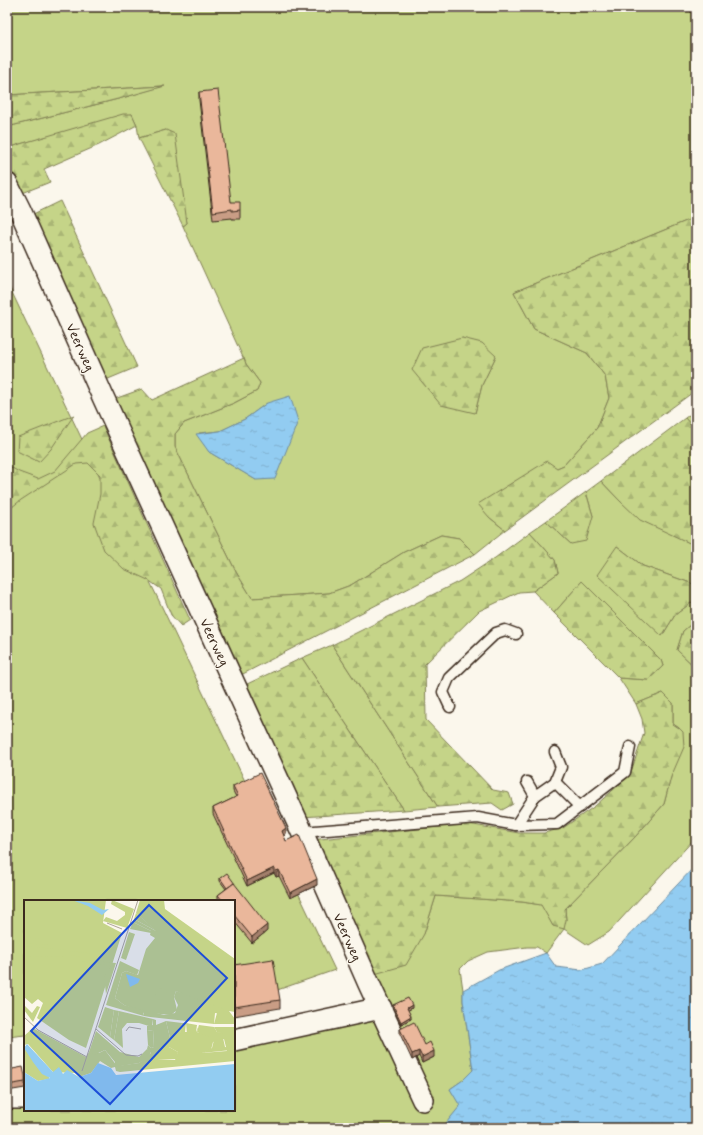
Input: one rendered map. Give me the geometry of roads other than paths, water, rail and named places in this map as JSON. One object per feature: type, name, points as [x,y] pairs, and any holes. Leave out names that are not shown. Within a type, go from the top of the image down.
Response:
[{"type":"street","name":"Veerweg","points":[[7,184],[423,1100]]},
{"type":"street","points":[[235,1040],[381,1008]]},
{"type":"street","points":[[7,1098],[24,1098]]},
{"type":"lane","points":[[450,707],[444,692],[449,678],[496,633],[506,630],[516,634]]},
{"type":"lane","points":[[302,832],[478,818],[516,826],[557,824],[625,772],[630,747]]},
{"type":"lane","points":[[516,826],[535,796],[555,782],[561,767],[555,752]]},
{"type":"lane","points":[[527,782],[535,796]]},
{"type":"lane","points":[[555,782],[580,807]]},
{"type":"water","points":[[290,396],[298,421],[275,479],[256,480],[209,452],[196,434],[220,431],[245,419],[267,403]]},
{"type":"water","points":[[696,865],[696,1128],[442,1128],[460,1106],[450,1089],[463,1080],[473,1070],[463,1001],[463,990],[499,970],[546,953],[556,967],[582,970],[602,964]]}]
